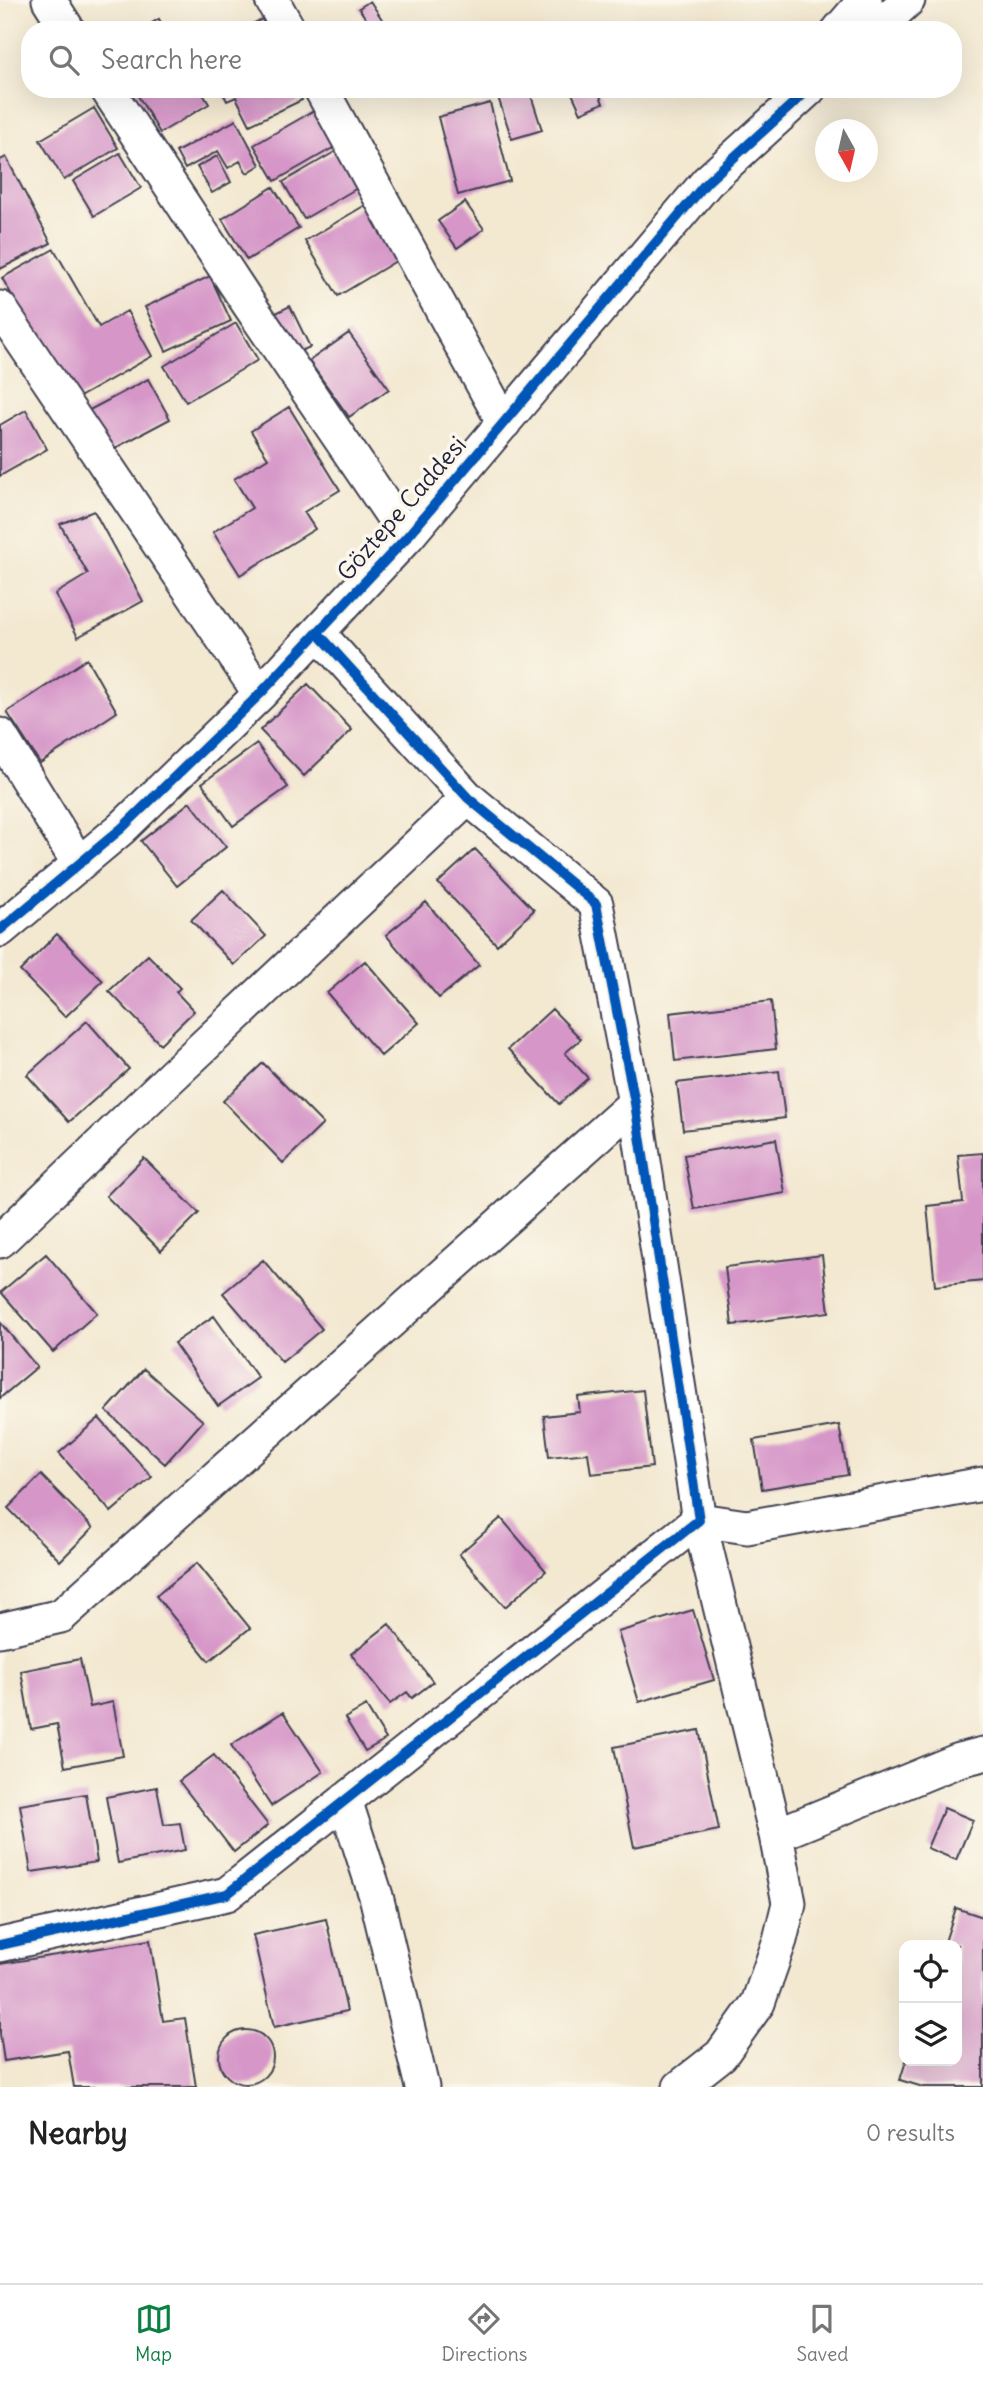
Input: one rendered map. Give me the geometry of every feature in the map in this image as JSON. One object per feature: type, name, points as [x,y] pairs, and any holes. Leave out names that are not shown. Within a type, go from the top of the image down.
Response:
[{"type":"street","points":[[49,0],[62,21]]},
{"type":"street","points":[[272,0],[284,21]]},
{"type":"street","points":[[847,21],[865,0]]},
{"type":"street","points":[[885,21],[908,0]]},
{"type":"street","points":[[113,98],[240,292],[407,537]]},
{"type":"street","points":[[326,98],[504,423]]},
{"type":"street","points":[[707,182],[780,98]]},
{"type":"street","name":"Göztepe Caddesi","points":[[0,930],[142,809],[260,694],[407,537],[707,182],[799,98]]},
{"type":"street","points":[[0,307],[260,694]]},
{"type":"street","points":[[318,633],[468,799],[596,904],[635,1103],[699,1520],[776,1835],[789,1903],[780,1940],[758,2003],[721,2055],[680,2087]]},
{"type":"street","points":[[0,735],[79,864]]},
{"type":"street","points":[[0,1241],[468,799]]},
{"type":"street","points":[[0,1630],[61,1616],[635,1103]]},
{"type":"street","points":[[0,1945],[227,1894],[699,1520],[747,1527],[983,1484]]},
{"type":"street","points":[[776,1835],[959,1760],[983,1754]]},
{"type":"street","points":[[345,1800],[376,1896],[422,2087]]},
{"type":"building","points":[[370,1],[383,21],[367,21],[359,8]]},
{"type":"building","points":[[139,98],[205,98],[209,104],[160,133]]},
{"type":"building","points":[[236,98],[301,98],[302,100],[250,125]]},
{"type":"building","points":[[498,98],[532,98],[542,130],[512,139]]},
{"type":"building","points":[[574,98],[601,98],[603,103],[581,113]]},
{"type":"building","points":[[490,103],[510,181],[458,195],[438,117]]},
{"type":"building","points":[[94,108],[118,148],[64,180],[40,140]]},
{"type":"building","points":[[317,109],[338,145],[275,181],[254,145]]},
{"type":"building","points":[[236,120],[260,165],[247,173],[240,161],[228,168],[218,151],[185,169],[176,152]]},
{"type":"building","points":[[338,150],[359,187],[304,219],[283,182]]},
{"type":"building","points":[[120,153],[141,188],[94,216],[73,181]]},
{"type":"building","points":[[217,156],[231,182],[212,193],[197,167]]},
{"type":"building","points":[[6,157],[51,243],[0,269],[0,160]]},
{"type":"building","points":[[273,187],[299,228],[247,260],[222,219]]},
{"type":"building","points":[[465,202],[484,229],[457,248],[438,221]]},
{"type":"building","points":[[367,204],[401,258],[338,296],[305,241]]},
{"type":"building","points":[[54,249],[99,327],[127,311],[152,356],[76,399],[53,367],[2,278]]},
{"type":"building","points":[[210,276],[231,321],[166,351],[145,307]]},
{"type":"building","points":[[290,306],[310,347],[294,354],[274,314]]},
{"type":"building","points":[[236,323],[258,360],[186,402],[164,366]]},
{"type":"building","points":[[349,333],[389,389],[349,417],[309,361]]},
{"type":"building","points":[[148,379],[170,419],[104,454],[82,414]]},
{"type":"building","points":[[289,407],[340,490],[304,512],[315,529],[240,575],[213,532],[252,508],[234,479],[268,458],[251,431]]},
{"type":"building","points":[[26,410],[47,449],[0,476],[0,425]]},
{"type":"building","points":[[94,511],[143,601],[78,637],[55,594],[88,574],[60,524]]},
{"type":"building","points":[[87,659],[117,712],[40,763],[7,712]]},
{"type":"building","points":[[308,684],[352,730],[304,776],[260,730]]},
{"type":"building","points":[[257,744],[288,787],[233,826],[202,783]]},
{"type":"building","points":[[190,802],[226,847],[177,886],[141,841]]},
{"type":"building","points":[[475,849],[534,910],[497,945],[438,883]]},
{"type":"building","points":[[223,890],[266,936],[234,965],[191,920]]},
{"type":"building","points":[[426,902],[479,965],[439,998],[386,935]]},
{"type":"building","points":[[57,934],[103,981],[65,1017],[20,971]]},
{"type":"building","points":[[148,955],[180,988],[176,992],[194,1011],[160,1044],[109,991]]},
{"type":"building","points":[[365,961],[419,1023],[381,1056],[327,993]]},
{"type":"building","points":[[771,1001],[776,1049],[675,1061],[670,1013]]},
{"type":"building","points":[[552,1009],[581,1039],[565,1053],[588,1078],[559,1104],[508,1049]]},
{"type":"building","points":[[87,1021],[129,1069],[69,1122],[27,1075]]},
{"type":"building","points":[[263,1063],[323,1124],[283,1163],[223,1101]]},
{"type":"building","points":[[779,1071],[785,1118],[683,1130],[677,1083]]},
{"type":"building","points":[[776,1139],[785,1193],[694,1209],[684,1155]]},
{"type":"building","points":[[983,1153],[983,1281],[935,1286],[927,1206],[963,1202],[958,1155]]},
{"type":"building","points":[[144,1158],[199,1213],[161,1251],[106,1196]]},
{"type":"building","points":[[46,1254],[97,1313],[53,1352],[1,1292]]},
{"type":"building","points":[[822,1255],[829,1312],[732,1325],[725,1267]]},
{"type":"building","points":[[263,1260],[322,1329],[282,1362],[223,1293]]},
{"type":"building","points":[[214,1316],[258,1378],[218,1406],[174,1343]]},
{"type":"building","points":[[0,1322],[37,1367],[0,1398]]},
{"type":"building","points":[[144,1369],[203,1421],[165,1464],[106,1411]]},
{"type":"building","points":[[643,1390],[652,1467],[591,1474],[588,1453],[549,1457],[544,1416],[580,1412],[578,1397]]},
{"type":"building","points":[[99,1418],[152,1477],[111,1512],[59,1453]]},
{"type":"building","points":[[839,1425],[848,1475],[762,1489],[754,1440]]},
{"type":"building","points":[[41,1475],[93,1528],[60,1561],[8,1508]]},
{"type":"building","points":[[501,1518],[546,1571],[505,1607],[459,1554]]},
{"type":"building","points":[[197,1563],[250,1628],[209,1661],[156,1596]]},
{"type":"building","points":[[693,1610],[714,1680],[639,1702],[618,1632]]},
{"type":"building","points":[[389,1624],[433,1682],[412,1698],[407,1692],[390,1704],[351,1654]]},
{"type":"building","points":[[80,1659],[90,1707],[113,1702],[123,1756],[65,1767],[57,1724],[31,1729],[21,1671]]},
{"type":"building","points":[[366,1706],[386,1739],[365,1751],[345,1718]]},
{"type":"building","points":[[283,1712],[323,1772],[271,1806],[231,1745]]},
{"type":"building","points":[[699,1730],[719,1830],[634,1847],[614,1747]]},
{"type":"building","points":[[214,1755],[268,1825],[234,1852],[179,1781]]},
{"type":"building","points":[[157,1787],[164,1825],[180,1823],[185,1850],[118,1863],[106,1797]]},
{"type":"building","points":[[86,1794],[97,1862],[31,1872],[20,1805]]},
{"type":"building","points":[[944,1808],[973,1820],[956,1860],[927,1848]]},
{"type":"building","points":[[956,1908],[983,1917],[983,2087],[923,2087],[900,2080],[904,2066],[962,2066],[962,1940],[946,1940]]},
{"type":"building","points":[[326,1919],[347,2011],[274,2027],[253,1935]]},
{"type":"building","points":[[150,1940],[163,2021],[185,2018],[196,2087],[74,2087],[68,2051],[4,2061],[0,2035],[0,1964]]},
{"type":"building","points":[[246,2030],[265,2038],[273,2057],[265,2076],[246,2084],[227,2076],[219,2057],[227,2038]]},
{"type":"cycle path","points":[[0,930],[122,828],[260,694],[407,537],[707,182],[799,98]]},
{"type":"cycle path","points":[[0,1945],[227,1894],[699,1520],[635,1103],[596,904],[468,798],[318,633]]}]
